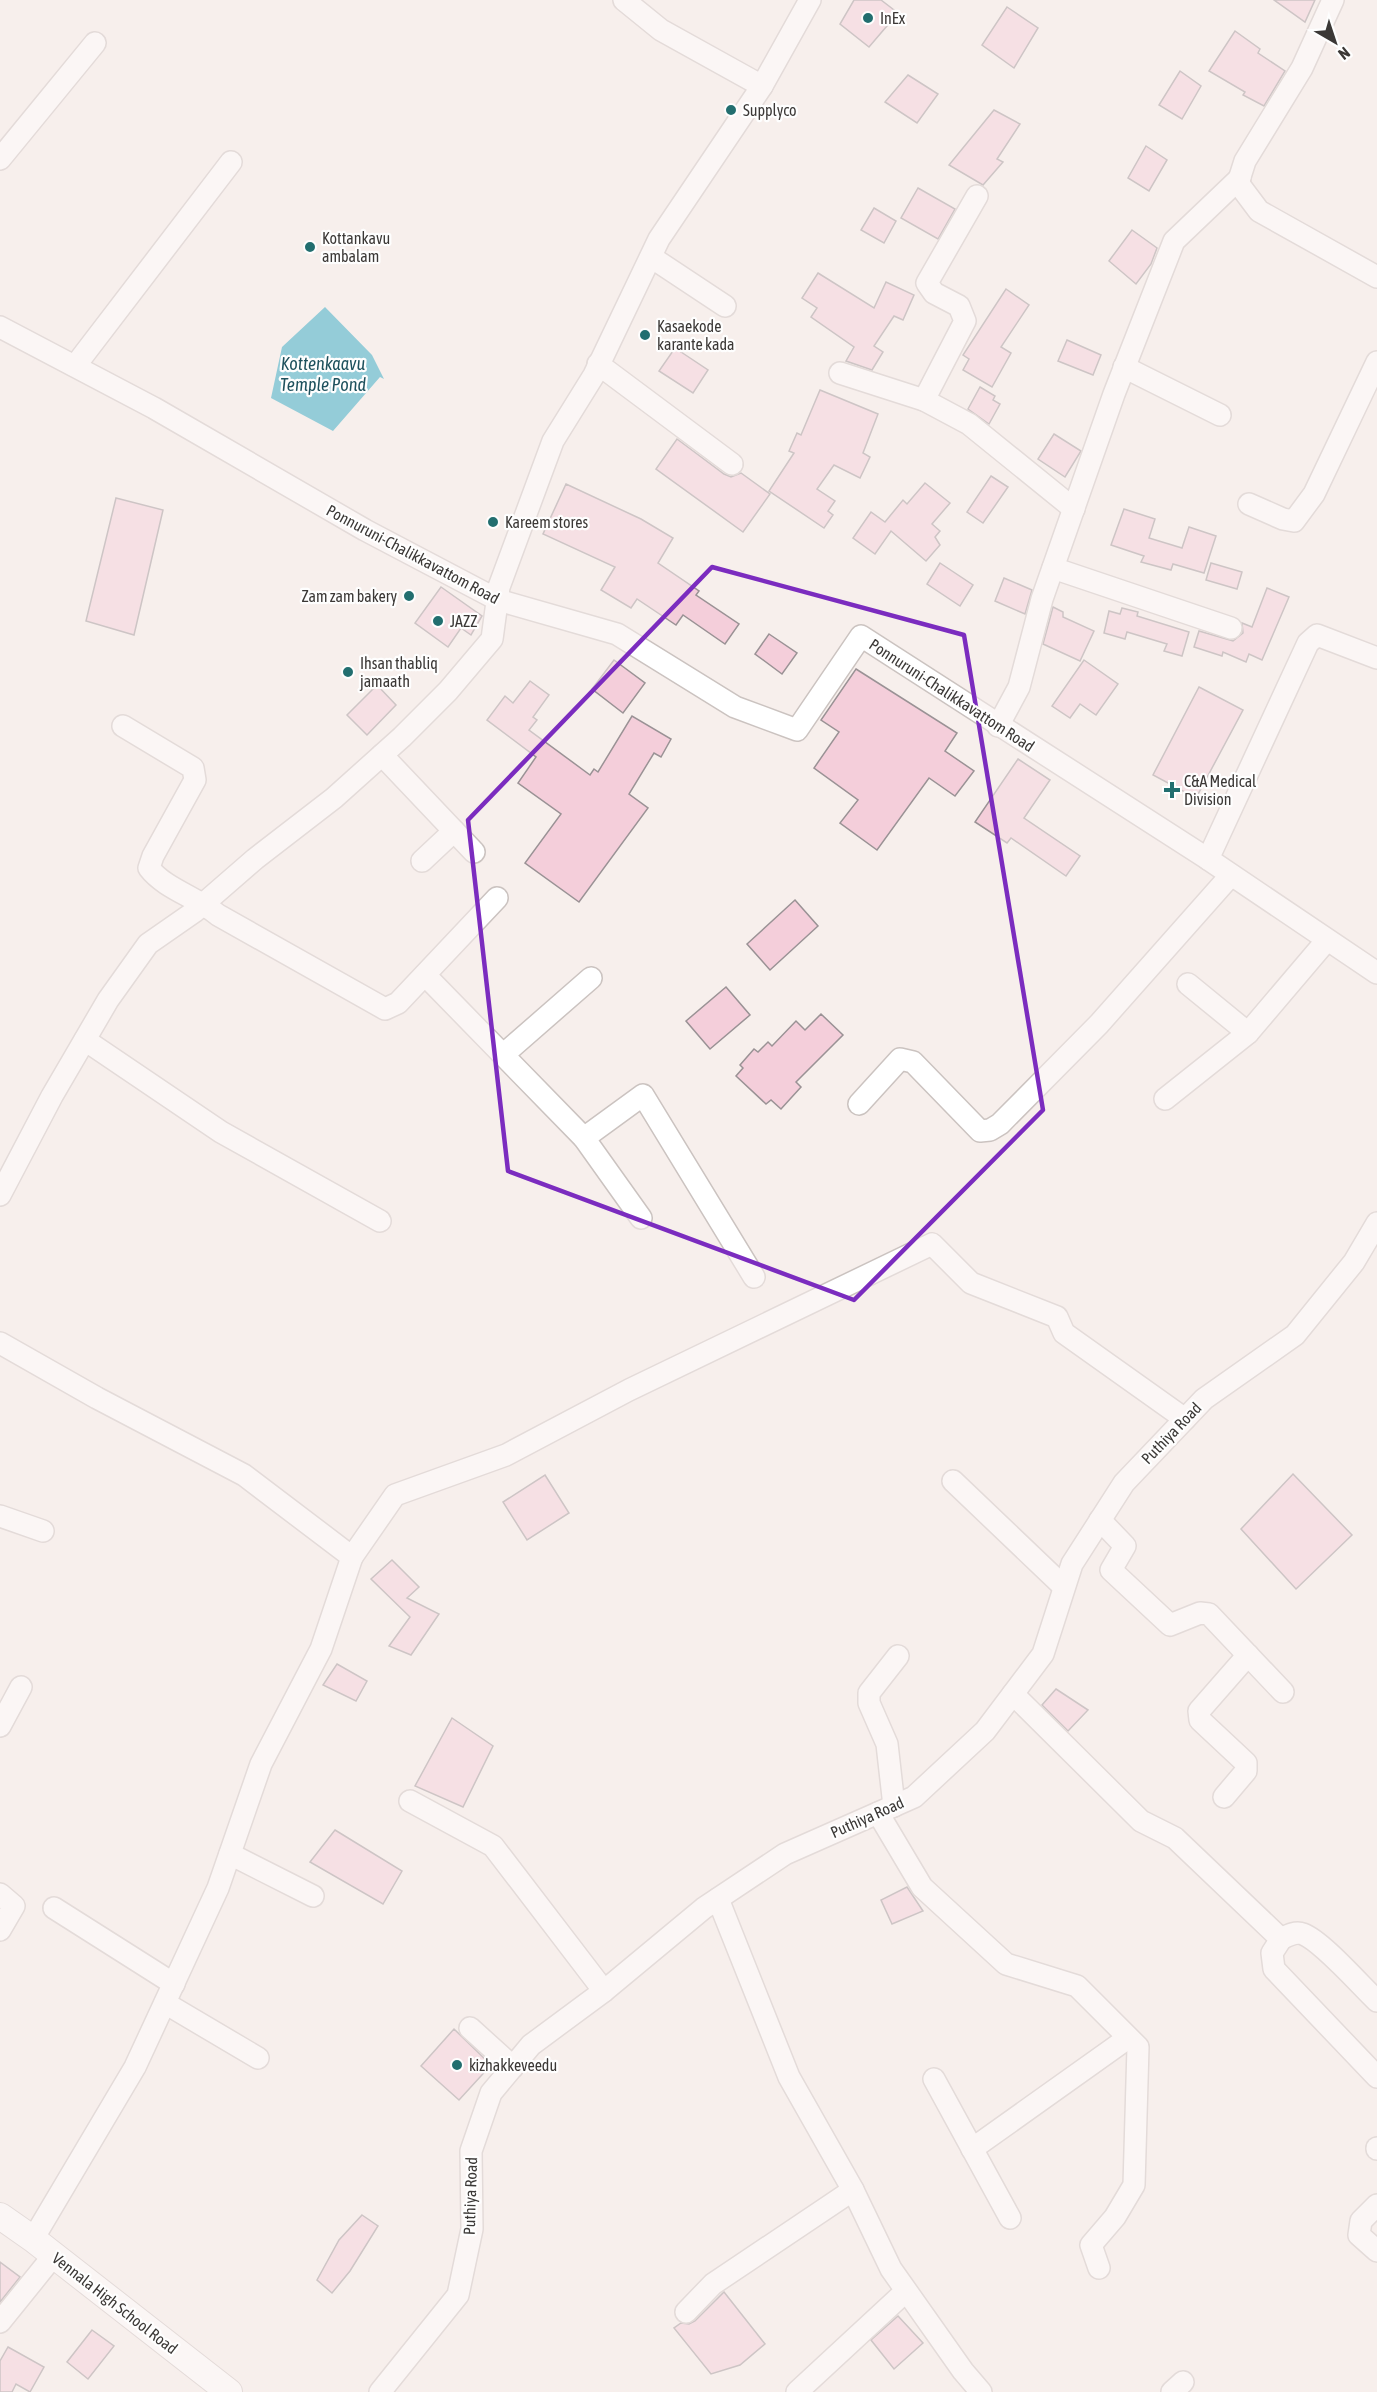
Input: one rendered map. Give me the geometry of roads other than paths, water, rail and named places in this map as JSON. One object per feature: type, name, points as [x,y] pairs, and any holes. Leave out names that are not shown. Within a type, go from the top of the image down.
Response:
[{"type":"main road","name":"Vennala High School Road","points":[[0,2216],[54,2255],[229,2392]]},
{"type":"street","points":[[624,0],[661,30],[762,86]]},
{"type":"street","points":[[0,1195],[52,1096],[108,1000],[148,944],[204,904],[255,859],[334,798],[448,691],[492,639],[499,587],[553,441],[598,364],[658,239],[762,86],[809,0]]},
{"type":"street","points":[[1333,0],[1302,68],[1245,161],[1238,183],[1259,211],[1377,278]]},
{"type":"street","points":[[0,159],[95,44]]},
{"type":"street","points":[[75,366],[231,162]]},
{"type":"street","points":[[998,726],[1019,687],[1053,567],[1124,367],[1174,242],[1239,178]]},
{"type":"street","points":[[924,400],[965,321],[959,306],[934,293],[927,284],[977,196]]},
{"type":"street","points":[[651,257],[725,306]]},
{"type":"street","name":"Ponnuruni-Chalikkavattom Road","points":[[0,327],[154,408],[365,530],[498,600],[617,634],[735,707],[797,730],[861,636],[1208,859],[1377,973]]},
{"type":"street","points":[[598,364],[732,464]]},
{"type":"street","points":[[1124,367],[1220,415]]},
{"type":"street","points":[[1249,504],[1282,519],[1294,520],[1314,494],[1376,368]]},
{"type":"street","points":[[840,373],[924,400],[969,424],[1074,509]]},
{"type":"street","points":[[1053,567],[1231,628]]},
{"type":"street","points":[[1208,859],[1308,643],[1317,635],[1377,658]]},
{"type":"street","points":[[123,726],[193,768],[195,780],[149,868],[155,876],[204,904],[218,915],[385,1009],[398,1003],[497,898]]},
{"type":"street","points":[[382,755],[474,852]]},
{"type":"street","points":[[422,861],[454,831]]},
{"type":"street","points":[[859,1104],[900,1059],[913,1062],[980,1131],[990,1130],[1000,1124],[1099,1024],[1232,875]]},
{"type":"street","points":[[1165,1099],[1248,1033],[1327,940]]},
{"type":"street","points":[[425,975],[584,1138],[641,1218]]},
{"type":"street","points":[[504,1054],[591,978]]},
{"type":"street","points":[[1188,984],[1248,1033]]},
{"type":"street","points":[[85,1040],[221,1132],[380,1221]]},
{"type":"street","points":[[584,1138],[643,1095],[754,1277]]},
{"type":"street","name":"Puthiya Road","points":[[380,2392],[458,2295],[472,2229],[471,2151],[492,2094],[531,2045],[604,1991],[718,1899],[785,1854],[914,1797],[985,1731],[1043,1654],[1072,1564],[1124,1483],[1204,1399],[1295,1335],[1354,1262],[1370,1251],[1377,1223]]},
{"type":"street","points":[[33,2239],[135,2067],[218,1888],[261,1764],[321,1649],[352,1557],[395,1495],[506,1455],[629,1390],[932,1244],[970,1283],[1058,1317],[1064,1333],[1185,1419]]},
{"type":"street","points":[[0,1343],[97,1398],[244,1474],[352,1557]]},
{"type":"street","points":[[953,1481],[1064,1587]]},
{"type":"street","points":[[0,1516],[43,1532]]},
{"type":"street","points":[[1100,1520],[1125,1546],[1111,1570],[1161,1617],[1170,1624],[1200,1613],[1209,1614],[1283,1692]]},
{"type":"street","points":[[1224,1797],[1246,1771],[1246,1763],[1200,1720],[1199,1711],[1248,1655]]},
{"type":"street","points":[[898,1656],[869,1693],[869,1702],[887,1744],[886,1809],[922,1887],[1006,1964],[1077,1986],[1138,2047],[1134,2185],[1115,2217],[1091,2245],[1099,2268]]},
{"type":"street","points":[[0,1726],[21,1687]]},
{"type":"street","points":[[1013,1694],[1142,1821],[1175,1838],[1281,1939]]},
{"type":"street","points":[[410,1800],[493,1846],[604,1991]]},
{"type":"street","points":[[230,1854],[313,1896]]},
{"type":"street","points":[[0,1894],[14,1906],[0,1930]]},
{"type":"street","points":[[718,1899],[789,2077],[853,2190],[891,2269],[973,2389]]},
{"type":"street","points":[[54,1908],[174,1984]]},
{"type":"street","points":[[1377,2001],[1319,1946],[1303,1934],[1291,1934],[1281,1939],[1272,1953],[1274,1969],[1377,2077]]},
{"type":"street","points":[[165,2003],[258,2058]]},
{"type":"street","points":[[470,2028],[513,2067]]},
{"type":"street","points":[[972,2149],[1128,2038]]},
{"type":"street","points":[[934,2079],[1010,2218]]},
{"type":"street","points":[[686,2312],[713,2284],[853,2190]]},
{"type":"street","points":[[1377,2205],[1361,2221],[1359,2235],[1377,2251]]},
{"type":"street","points":[[0,2322],[54,2255]]},
{"type":"street","points":[[797,2392],[905,2292]]},
{"type":"water","name":"Kottenkaavu Temple Pond","points":[[325,307],[372,355],[384,379],[380,377],[333,431],[271,398],[282,347]]},
{"type":"place","name":"InEx","points":[[868,18]]},
{"type":"place","name":"Supplyco","points":[[731,110]]},
{"type":"place","name":"Kottankavu ambalam","points":[[310,247]]},
{"type":"place","name":"Kasaekode karante kada","points":[[645,335]]},
{"type":"place","name":"Kareem stores","points":[[493,522]]},
{"type":"place","name":"Zam zam bakery","points":[[409,596]]},
{"type":"place","name":"JAZZ","points":[[438,621]]},
{"type":"place","name":"Ihsan thabliq jamaath","points":[[348,672]]},
{"type":"place","name":"C&A Medical Division","points":[[1172,790]]},
{"type":"place","name":"kizhakkeveedu","points":[[457,2065]]}]
